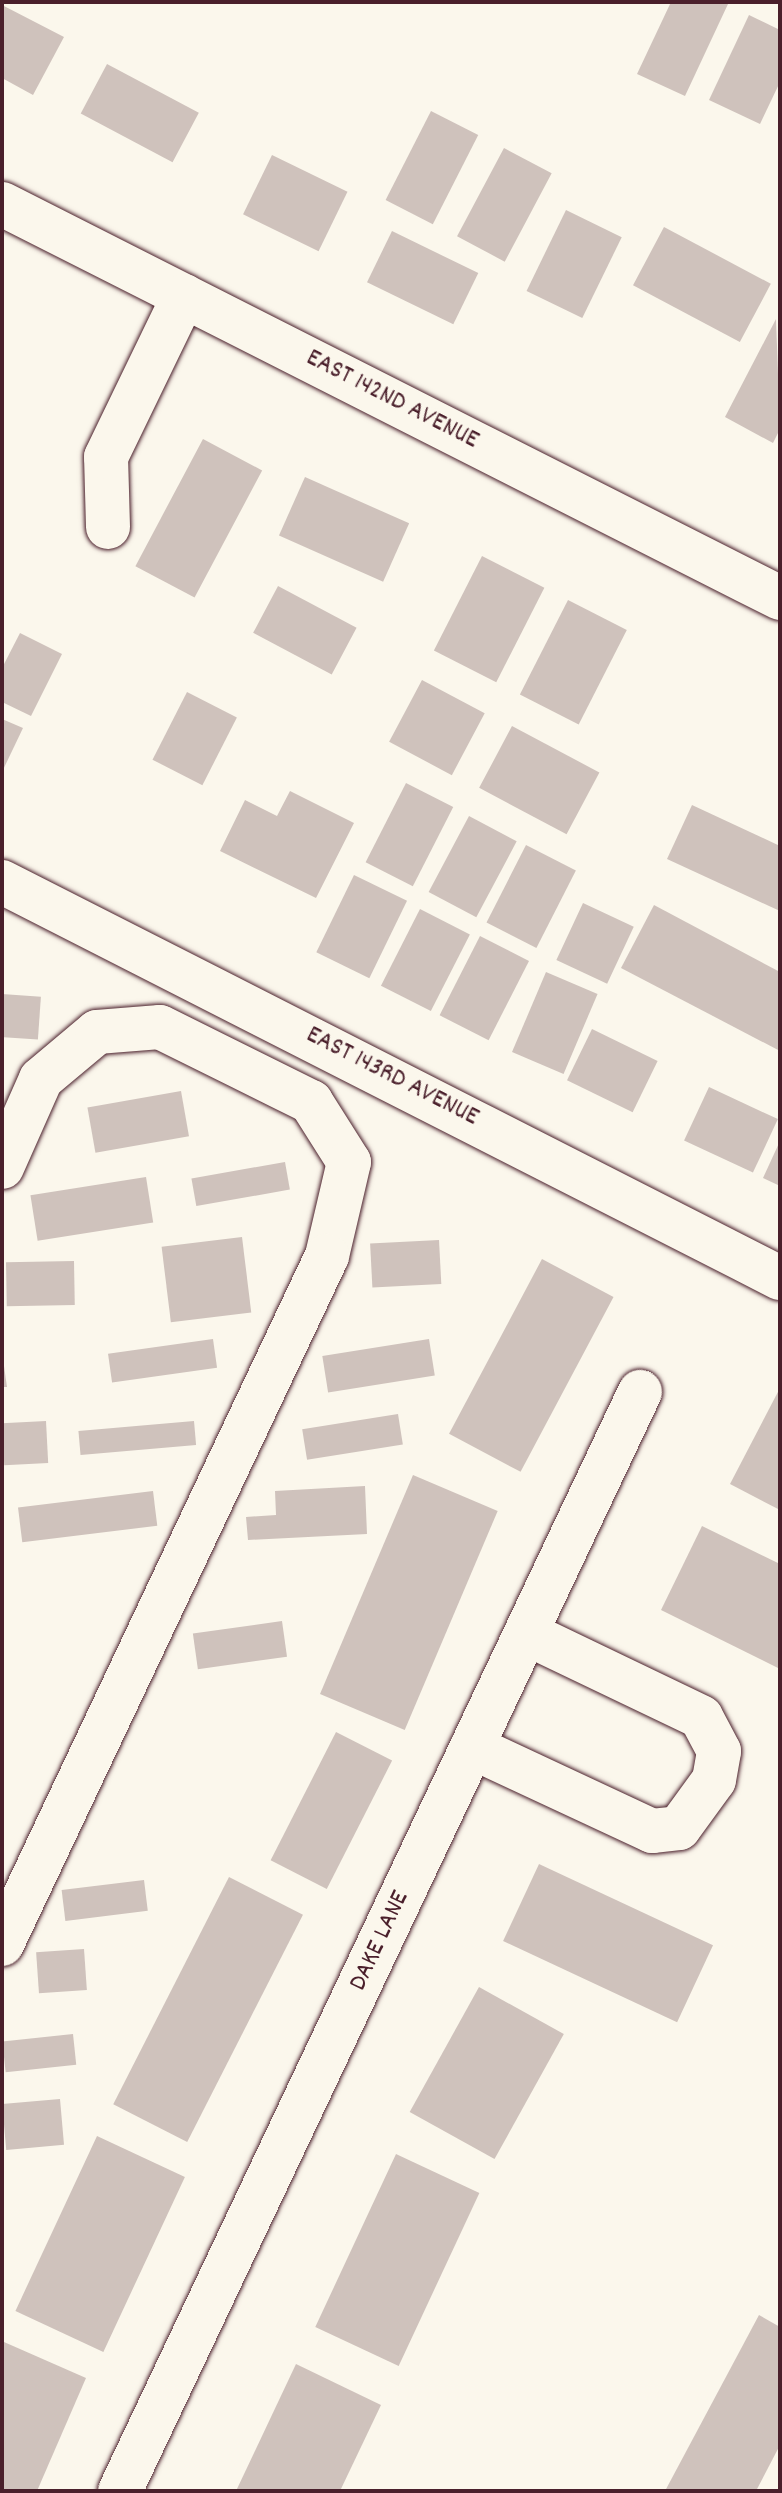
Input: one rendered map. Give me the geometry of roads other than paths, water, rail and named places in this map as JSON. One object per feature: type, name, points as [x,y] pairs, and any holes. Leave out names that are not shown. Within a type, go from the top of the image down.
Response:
[{"type":"street","name":"EAST 142ND AVENUE","points":[[2,204],[780,598]]},
{"type":"street","points":[[108,527],[106,457],[184,296]]},
{"type":"street","name":"EAST 143RD AVENUE","points":[[2,882],[780,1278]]},
{"type":"street","points":[[2,1167],[41,1079],[97,1032],[160,1027],[311,1102],[349,1162],[327,1256],[2,1944]]},
{"type":"street","name":"DAKE LANE","points":[[120,2491],[640,1392]]},
{"type":"street","points":[[472,1747],[652,1831],[679,1828],[714,1780],[719,1751],[701,1717],[526,1633]]}]
